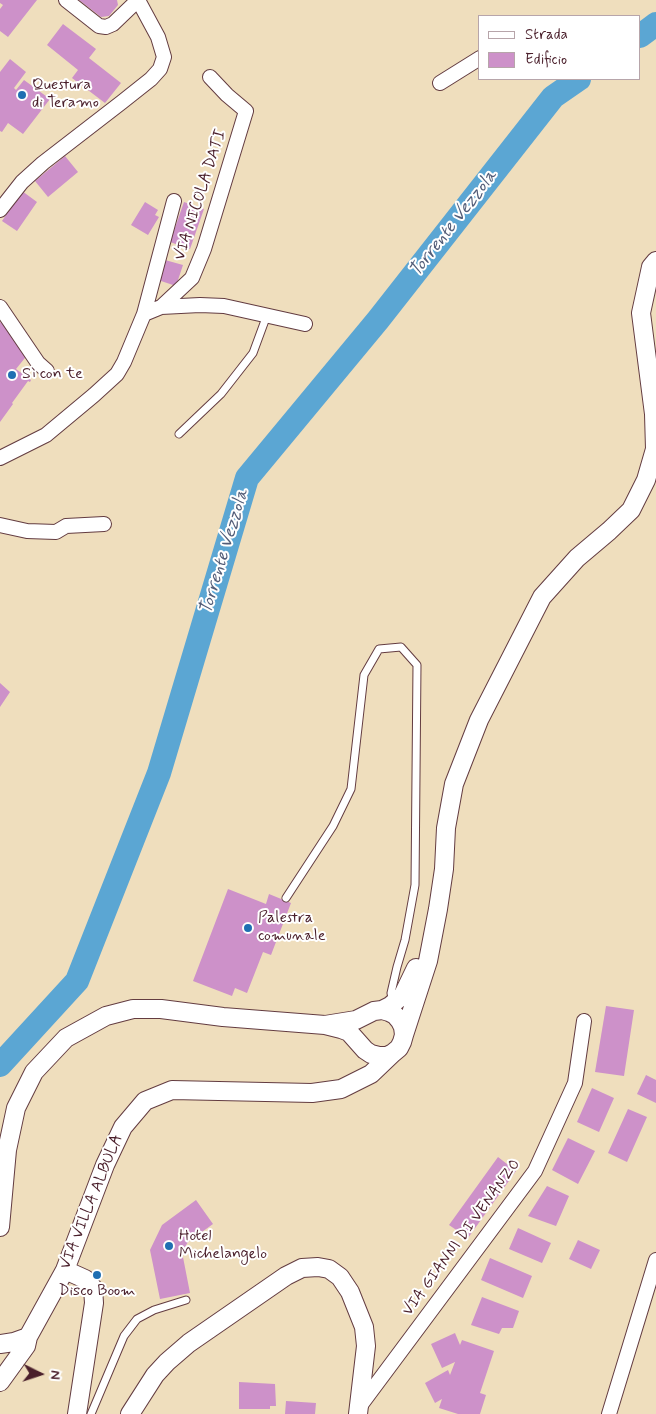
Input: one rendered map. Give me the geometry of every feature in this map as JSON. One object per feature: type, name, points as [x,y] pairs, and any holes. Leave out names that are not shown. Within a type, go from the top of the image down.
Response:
[{"type":"street","points":[[0,210],[22,182],[43,163],[151,79],[160,69],[164,57],[158,37],[138,0],[113,24],[106,27],[99,26],[66,0]]},
{"type":"street","points":[[440,83],[478,59]]},
{"type":"street","name":"VIA NICOLA DATI","points":[[144,314],[161,307],[192,278],[204,249],[246,110],[227,95],[210,77]]},
{"type":"street","name":"VIA NICOLA DATI","points":[[0,458],[46,435],[117,374],[144,314],[174,201]]},
{"type":"street","points":[[0,1227],[7,1150],[16,1108],[34,1072],[66,1038],[106,1016],[133,1009],[161,1010],[326,1025],[349,1032],[371,1054],[387,1056],[398,1048],[402,1042],[428,961],[444,869],[446,828],[454,784],[479,720],[542,597],[577,558],[631,510],[646,480],[655,449],[654,414],[652,368],[641,313],[651,267],[656,261]]},
{"type":"street","points":[[161,307],[224,306],[305,324]]},
{"type":"street","points":[[0,307],[38,363],[47,372]]},
{"type":"street","points":[[0,525],[27,531],[56,532],[66,526],[104,524]]},
{"type":"street","points":[[356,1082],[363,1071],[366,1058],[358,1036],[362,1021],[403,995],[413,976],[438,909]]},
{"type":"street","points":[[326,1025],[356,1020],[381,1009],[395,1015],[403,1027],[404,1034]]},
{"type":"street","name":"VIA GIANNI DI VENANZO","points":[[359,1410],[534,1171],[575,1084],[584,1021]]},
{"type":"street","name":"VIA VILLA ALBULA","points":[[0,1382],[26,1346],[28,1337],[65,1270],[105,1164],[122,1127],[145,1101],[172,1090],[312,1093],[341,1089],[371,1074],[393,1053]]},
{"type":"street","points":[[610,1414],[656,1260]]},
{"type":"street","points":[[130,1414],[155,1375],[166,1362],[189,1343],[286,1276],[302,1268],[318,1266],[329,1269],[340,1276],[350,1292],[364,1327],[366,1346],[359,1410]]},
{"type":"street","points":[[65,1270],[85,1279],[93,1288],[94,1303],[77,1414]]},
{"type":"street","points":[[0,1344],[28,1337]]},
{"type":"lane","points":[[179,434],[221,394],[254,353],[267,315]]},
{"type":"lane","points":[[286,898],[333,826],[351,788],[364,675],[379,649],[401,647],[417,665],[416,885],[405,940],[391,993],[381,1009]]},
{"type":"lane","points":[[91,1414],[124,1336],[137,1320],[154,1310],[186,1300]]},
{"type":"building","points":[[0,0],[37,0],[8,37],[0,31],[0,9],[3,5],[0,3]]},
{"type":"building","points":[[79,0],[117,0],[118,5],[109,16],[101,17]]},
{"type":"building","points":[[63,24],[96,49],[89,58],[121,83],[105,103],[72,78],[78,70],[47,45]]},
{"type":"building","name":"Questura di Teramo","points":[[10,59],[26,72],[14,88],[16,90],[24,80],[50,99],[23,134],[8,123],[2,132],[0,131],[0,72]]},
{"type":"building","points":[[65,156],[78,172],[48,197],[35,181]]},
{"type":"building","points":[[22,191],[37,202],[17,231],[2,221]]},
{"type":"building","points":[[145,202],[158,210],[155,215],[159,217],[148,235],[131,225]]},
{"type":"building","points":[[184,202],[204,209],[190,249],[170,242]]},
{"type":"building","points":[[165,260],[183,265],[176,286],[158,280]]},
{"type":"building","name":"Sì con te","points":[[0,322],[8,328],[29,353],[16,369],[31,380],[30,382],[28,381],[0,422]]},
{"type":"building","points":[[0,683],[10,692],[0,707]]},
{"type":"building","name":"Palestra comunale","points":[[228,889],[266,904],[269,894],[291,903],[271,955],[263,952],[247,993],[235,988],[232,996],[193,981]]},
{"type":"building","points":[[606,1006],[634,1010],[624,1076],[595,1072]]},
{"type":"building","points":[[646,1075],[656,1080],[656,1103],[637,1094]]},
{"type":"building","points":[[592,1088],[614,1098],[599,1132],[577,1122]]},
{"type":"building","points":[[628,1109],[647,1117],[627,1162],[608,1153]]},
{"type":"building","points":[[568,1138],[595,1151],[578,1184],[552,1170]]},
{"type":"building","points":[[498,1157],[516,1171],[468,1238],[449,1225]]},
{"type":"building","points":[[547,1186],[569,1196],[556,1226],[528,1216]]},
{"type":"building","name":"Hotel Michelangelo","points":[[196,1200],[213,1224],[188,1242],[182,1252],[190,1293],[160,1299],[150,1250],[162,1225]]},
{"type":"building","points":[[518,1228],[551,1243],[542,1263],[509,1249]]},
{"type":"building","points":[[578,1240],[600,1250],[591,1269],[569,1259]]},
{"type":"building","points":[[490,1258],[532,1276],[523,1298],[481,1280]]},
{"type":"building","points":[[482,1297],[519,1311],[513,1328],[502,1328],[499,1334],[471,1325]]},
{"type":"building","points":[[455,1333],[460,1345],[462,1340],[494,1351],[480,1393],[486,1395],[480,1414],[458,1414],[439,1408],[442,1399],[435,1403],[425,1383],[448,1370],[450,1375],[455,1362],[442,1368],[431,1344]]},
{"type":"building","points":[[239,1382],[275,1384],[276,1406],[270,1406],[270,1409],[239,1409]]},
{"type":"building","points":[[286,1401],[316,1403],[315,1414],[285,1414]]},
{"type":"waterway","name":"Torrente Vezzola","points":[[641,35],[656,24]]},
{"type":"waterway","name":"Torrente Vezzola","points":[[0,1065],[77,981],[159,773],[247,478],[378,320],[553,97],[578,80]]},
{"type":"place","name":"Questura di Teramo","points":[[22,95]]},
{"type":"place","name":"Sì con te","points":[[12,375]]},
{"type":"place","name":"Palestra comunale","points":[[248,928]]},
{"type":"place","name":"Hotel Michelangelo","points":[[169,1246]]},
{"type":"place","name":"Disco Boom","points":[[97,1275]]}]
